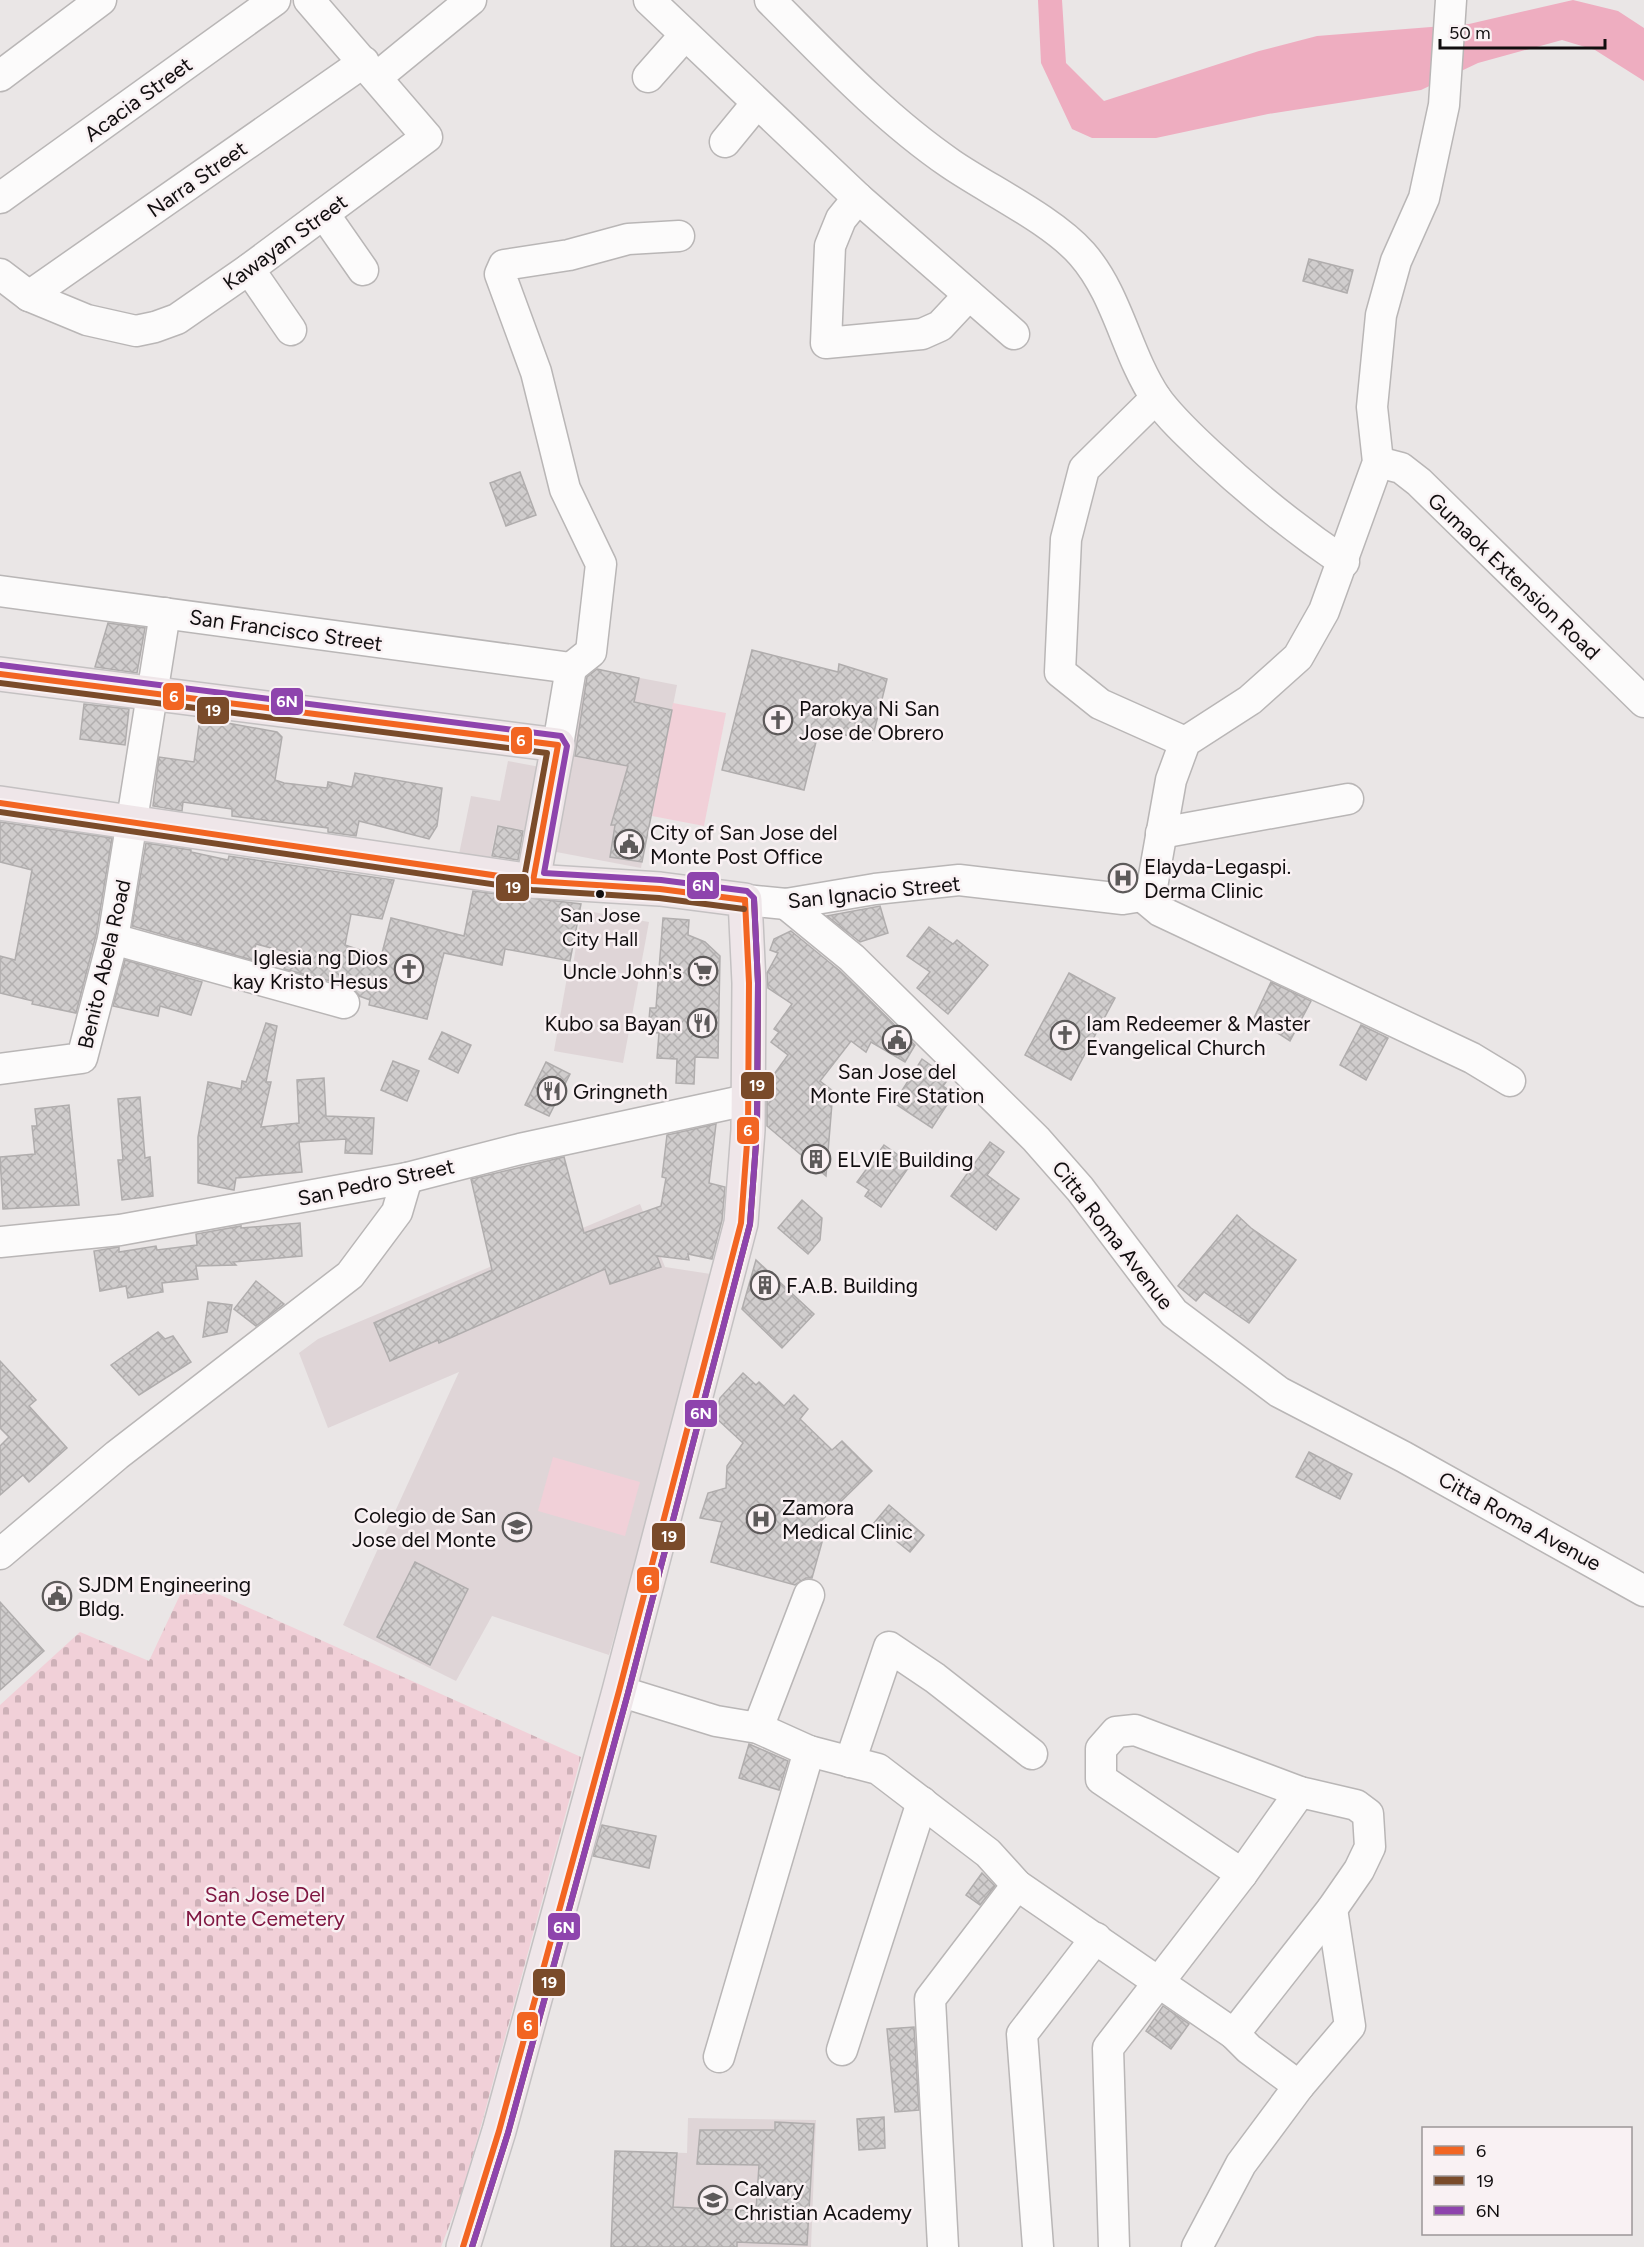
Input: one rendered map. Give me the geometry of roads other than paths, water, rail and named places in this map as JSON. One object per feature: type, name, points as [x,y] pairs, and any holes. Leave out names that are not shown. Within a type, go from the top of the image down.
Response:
[{"type":"main road","points":[[0,674],[558,745],[533,881]]},
{"type":"main road","name":"San Ignacio Street","points":[[0,803],[533,881],[660,889],[745,900]]},
{"type":"main road","points":[[463,2247],[499,2131],[619,1691],[741,1223],[748,1130],[749,983],[745,900]]},
{"type":"street","points":[[0,76],[101,0]]},
{"type":"street","name":"Acacia Street","points":[[0,198],[275,0]]},
{"type":"street","name":"Narra Street","points":[[29,296],[471,0]]},
{"type":"street","points":[[649,0],[858,198],[1014,334]]},
{"type":"street","points":[[770,0],[873,100],[914,135],[952,164],[1046,225],[1081,252],[1098,276],[1156,398],[1180,426],[1250,492],[1292,526],[1344,562]]},
{"type":"street","points":[[312,1],[370,69]]},
{"type":"street","points":[[1449,11],[1444,105],[1424,198],[1396,261],[1381,315],[1372,407],[1378,462],[1344,562],[1324,611],[1298,657],[1250,700],[1185,742],[1171,780],[1152,887],[1142,896],[1160,911],[1461,1053],[1510,1081]]},
{"type":"street","points":[[648,76],[685,35]]},
{"type":"street","name":"Kawayan Street","points":[[29,296],[87,320],[136,331],[155,327],[177,318],[249,269],[427,137],[370,69]]},
{"type":"street","points":[[724,142],[757,103]]},
{"type":"street","points":[[858,198],[841,219],[830,246],[826,343],[922,334],[940,326],[969,296]]},
{"type":"street","points":[[324,214],[363,270]]},
{"type":"street","points":[[558,745],[571,668],[591,652],[601,564],[565,489],[536,372],[500,274],[504,265],[569,255],[628,239],[679,236]]},
{"type":"street","points":[[249,269],[291,330]]},
{"type":"street","points":[[0,274],[29,296]]},
{"type":"street","points":[[1156,398],[1084,469],[1066,539],[1060,672],[1100,704],[1185,742]]},
{"type":"street","name":"Gumaok Extension Road","points":[[1378,462],[1401,468],[1419,482],[1640,691]]},
{"type":"street","name":"San Francisco Street","points":[[0,591],[571,668]]},
{"type":"street","name":"Benito Abela Road","points":[[0,1069],[82,1059],[114,939],[165,613]]},
{"type":"street","points":[[1161,833],[1348,799]]},
{"type":"street","name":"San Ignacio Street","points":[[745,900],[786,904],[875,889],[959,880],[1123,899],[1142,896]]},
{"type":"street","name":"Citta Roma Avenue","points":[[786,904],[852,958],[1036,1139],[1080,1189],[1174,1313],[1279,1392],[1424,1469],[1644,1591]]},
{"type":"street","points":[[114,939],[344,1003]]},
{"type":"street","name":"San Pedro Street","points":[[0,1242],[120,1230],[407,1178],[520,1149],[747,1100]]},
{"type":"street","points":[[0,1554],[117,1455],[350,1275],[397,1212],[407,1178]]},
{"type":"street","points":[[758,1728],[809,1595]]},
{"type":"street","points":[[850,1762],[889,1647],[935,1678],[1032,1755]]},
{"type":"street","points":[[619,1691],[716,1721],[758,1728],[809,1751],[878,1768],[988,1852],[1017,1885],[1234,2034],[1249,2049],[1299,2086]]},
{"type":"street","points":[[1234,2034],[1332,1909],[1359,1870],[1370,1847],[1368,1814],[1356,1805],[1300,1792],[1135,1730],[1116,1732],[1101,1749],[1101,1779],[1242,1874]]},
{"type":"street","points":[[719,2057],[809,1751]]},
{"type":"street","points":[[1114,2247],[1108,2048],[1242,1874],[1300,1792]]},
{"type":"street","points":[[842,2050],[921,1802]]},
{"type":"street","points":[[943,2247],[930,1999],[1017,1885]]},
{"type":"street","points":[[1197,2247],[1241,2164],[1299,2086],[1350,2026],[1332,1909]]},
{"type":"street","points":[[1038,2247],[1022,2034],[1096,1938]]},
{"type":"place","name":"Parokya Ni San Jose de Obrero","points":[[778,720]]},
{"type":"place","name":"City of San Jose del Monte Post Office","points":[[629,844]]},
{"type":"place","name":"Elayda-Legaspi. Derma Clinic","points":[[1123,878]]},
{"type":"place","name":"San Jose City Hall","points":[[600,894]]},
{"type":"place","name":"Iglesia ng Dios kay Kristo Hesus","points":[[409,969]]},
{"type":"place","name":"Uncle John's","points":[[703,971]]},
{"type":"place","name":"Kubo sa Bayan","points":[[702,1023]]},
{"type":"place","name":"Iam Redeemer & Master Evangelical Church","points":[[1065,1035]]},
{"type":"place","name":"San Jose del Monte Fire Station","points":[[897,1040]]},
{"type":"place","name":"Gringneth","points":[[552,1091]]},
{"type":"place","name":"ELVIE Building","points":[[816,1159]]},
{"type":"place","name":"F.A.B. Building","points":[[765,1285]]},
{"type":"place","name":"Zamora Medical Clinic","points":[[761,1519]]},
{"type":"place","name":"Colegio de San Jose del Monte","points":[[517,1527]]},
{"type":"place","name":"SJDM Engineering Bldg.","points":[[57,1596]]},
{"type":"place","name":"Calvary Christian Academy","points":[[713,2200]]},
{"type":"park label","name":"San Jose Del Monte Cemetery","points":[[265,1906]]}]
